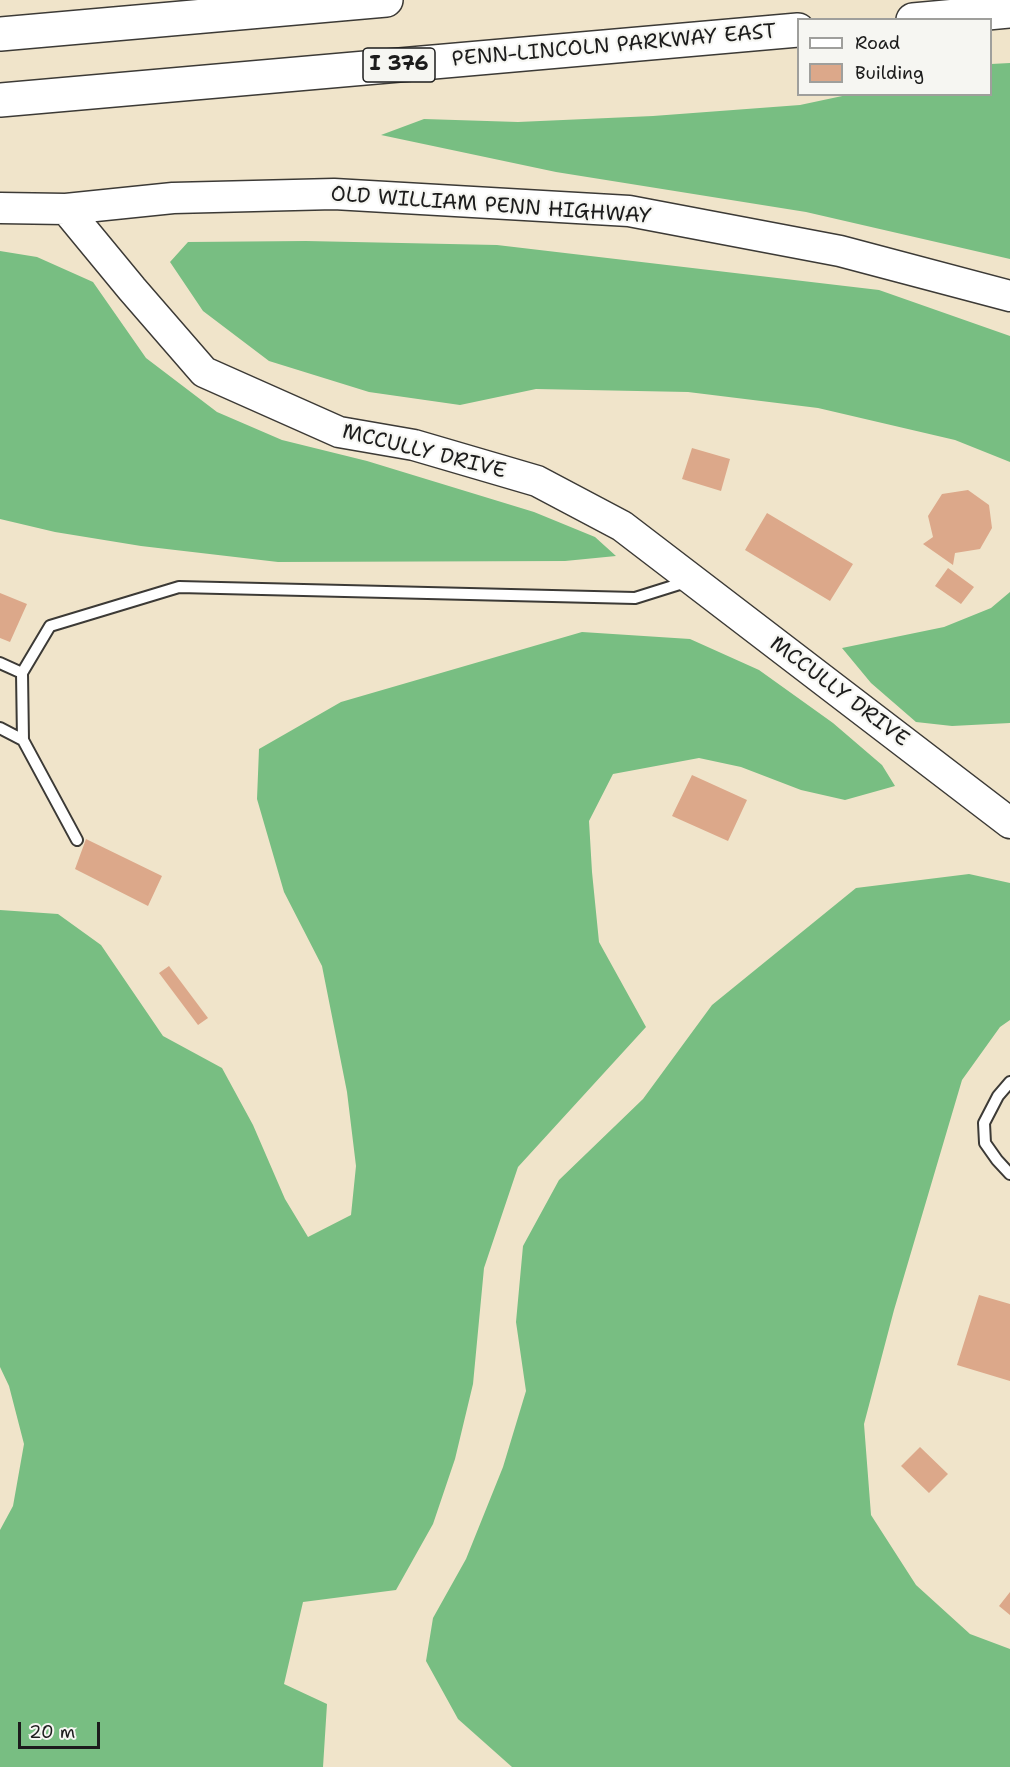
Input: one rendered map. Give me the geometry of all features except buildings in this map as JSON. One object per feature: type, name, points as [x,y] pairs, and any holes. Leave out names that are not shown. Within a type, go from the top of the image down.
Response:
[{"type":"highway","points":[[0,34],[386,0]]},
{"type":"highway","points":[[935,18],[1010,11]]},
{"type":"highway","name":"PENN-LINCOLN PARKWAY EAST","points":[[0,100],[797,30]]},
{"type":"street","name":"OLD WILLIAM PENN HIGHWAY","points":[[0,208],[66,209],[173,198],[334,194],[629,211],[840,251],[1010,296]]},
{"type":"street","name":"MCCULLY DRIVE","points":[[66,209],[204,372],[339,432],[414,445],[537,481],[622,526],[1010,823]]},
{"type":"lane","points":[[77,840],[23,740],[21,673],[50,626],[180,587],[635,598],[692,580]]},
{"type":"lane","points":[[0,663],[21,673]]},
{"type":"lane","points":[[0,728],[23,740]]},
{"type":"lane","points":[[1010,1082],[998,1096],[984,1123],[985,1143],[1010,1174]]},
{"type":"green space","points":[[1010,63],[1010,259],[806,212],[556,172],[381,135],[424,119],[518,122],[653,116],[800,105],[842,96],[992,96],[992,64]]},
{"type":"green space","points":[[306,241],[497,245],[879,290],[1010,336],[1010,462],[955,440],[818,408],[688,392],[536,389],[460,405],[369,392],[269,361],[203,311],[170,262],[188,242]]},
{"type":"green space","points":[[0,251],[37,257],[93,282],[146,358],[217,412],[282,440],[367,461],[534,512],[595,537],[616,556],[565,561],[278,562],[141,546],[55,532],[0,519]]},
{"type":"green space","points":[[1010,592],[1010,723],[952,726],[916,722],[871,683],[842,648],[944,627],[991,608]]},
{"type":"green space","points":[[582,632],[690,639],[759,670],[833,723],[882,765],[895,786],[845,800],[801,790],[741,767],[699,758],[613,774],[589,821],[599,942],[646,1027],[518,1167],[484,1268],[473,1384],[455,1459],[433,1524],[396,1590],[303,1602],[284,1684],[327,1704],[323,1767],[0,1767],[0,1530],[13,1506],[24,1444],[9,1386],[0,1367],[0,910],[58,914],[101,945],[163,1036],[222,1068],[253,1125],[285,1199],[308,1237],[351,1215],[356,1166],[347,1092],[322,966],[284,892],[257,799],[259,749],[341,702]]},
{"type":"green space","points":[[969,874],[1010,883],[1010,1020],[1000,1027],[962,1080],[894,1310],[864,1424],[871,1515],[916,1585],[970,1634],[1010,1649],[1010,1767],[512,1767],[458,1719],[426,1661],[433,1618],[466,1559],[503,1467],[526,1391],[516,1322],[523,1246],[559,1180],[643,1099],[712,1005],[856,888]]}]
